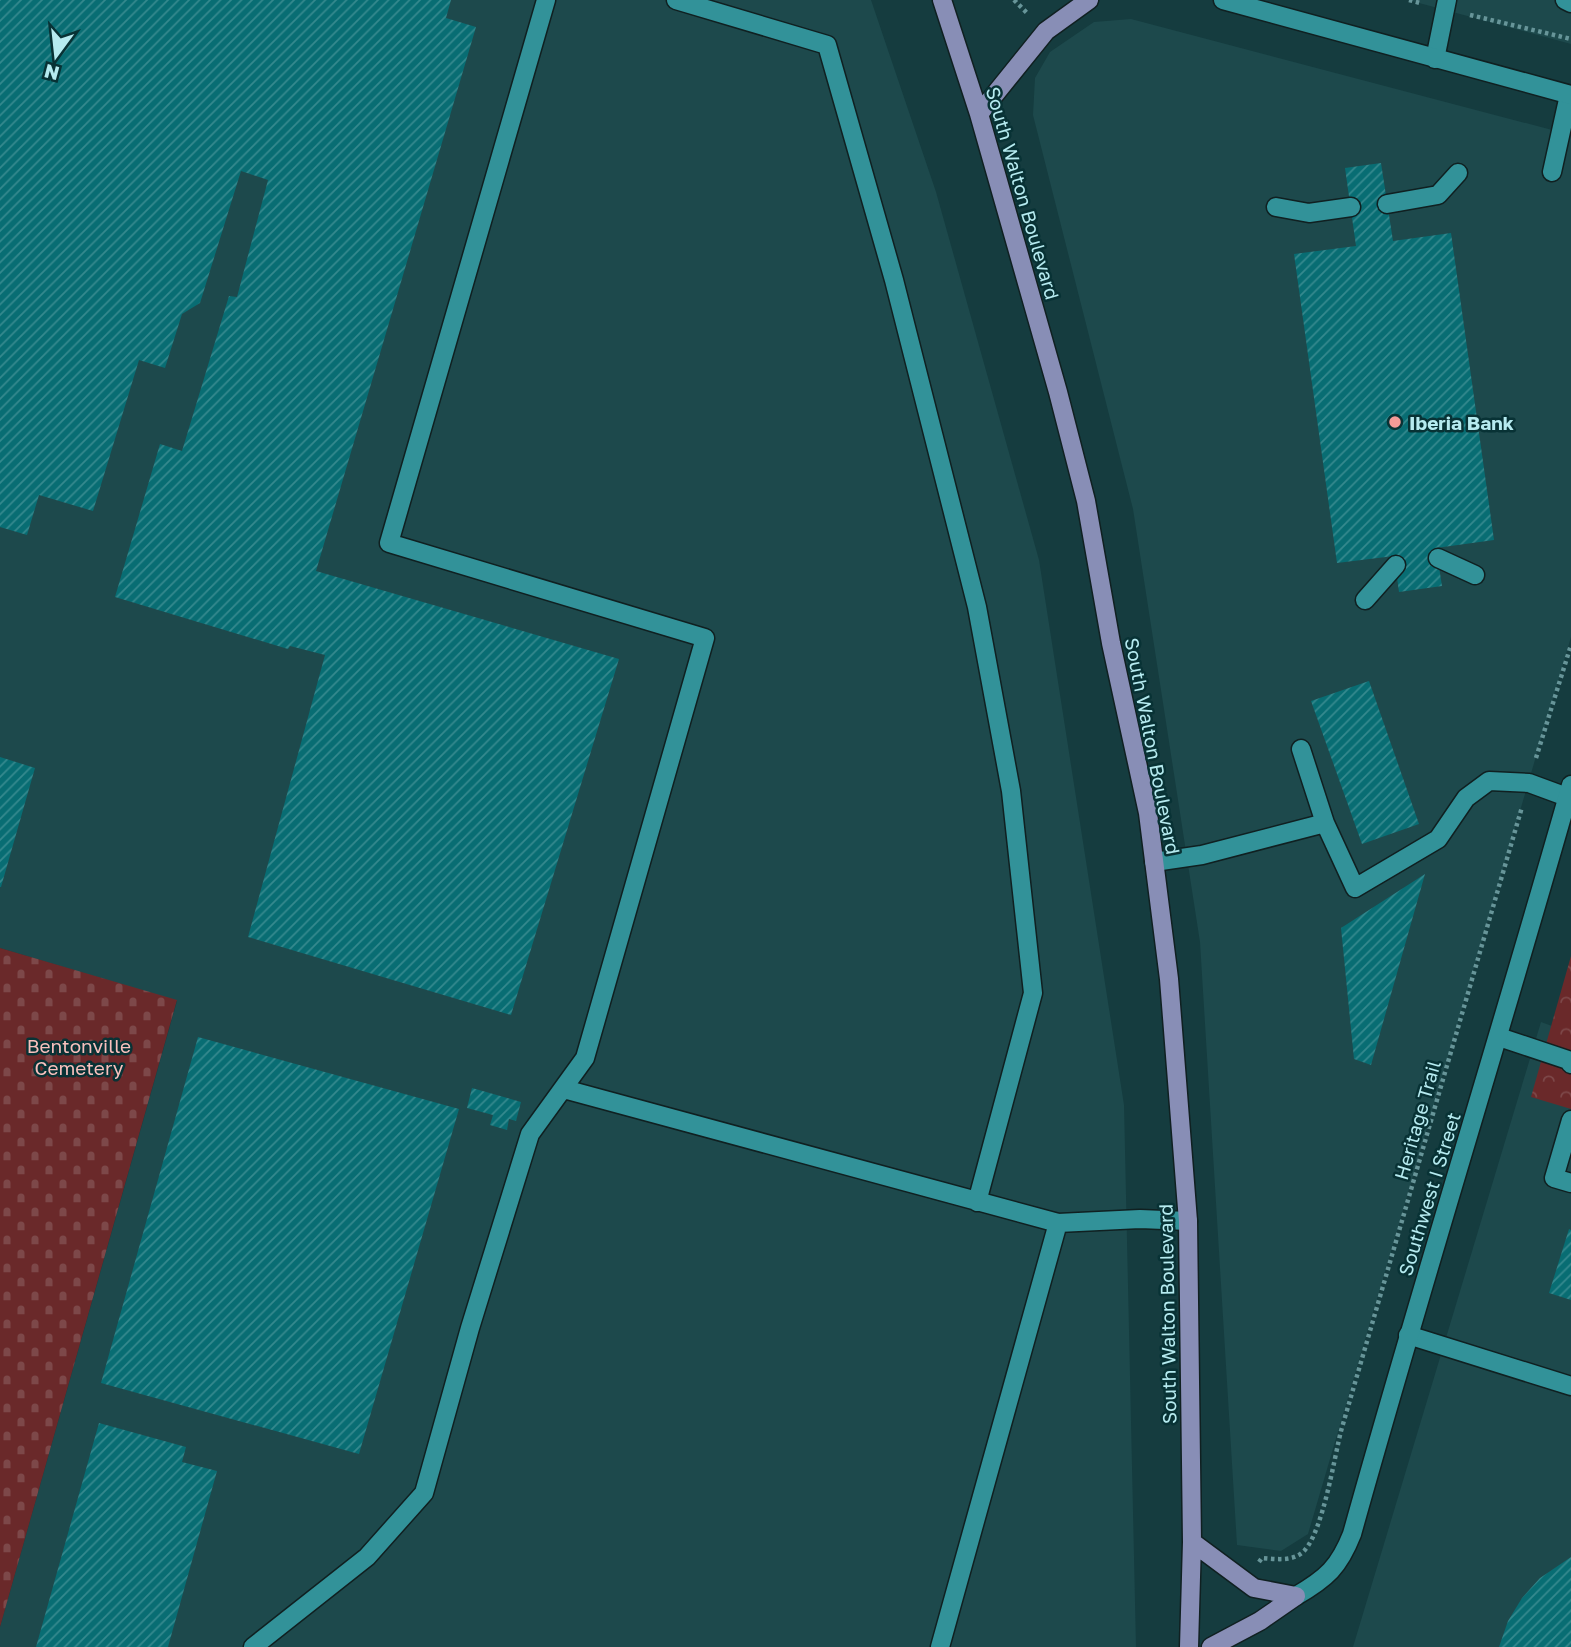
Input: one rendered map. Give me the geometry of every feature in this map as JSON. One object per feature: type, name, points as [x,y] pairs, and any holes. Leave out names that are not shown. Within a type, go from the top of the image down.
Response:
[{"type":"main road","points":[[253,1647],[367,1557],[424,1493],[470,1328],[530,1134],[585,1058],[705,638],[389,543],[546,0]]},
{"type":"main road","points":[[676,0],[827,46],[894,280],[934,435],[977,607],[1007,762],[1033,993],[978,1202]]},
{"type":"main road","name":"South Walton Boulevard","points":[[942,0],[979,114],[1086,501],[1111,643],[1148,813],[1169,979],[1188,1221],[1192,1542],[1189,1647]]},
{"type":"main road","points":[[979,114],[1046,32],[1089,0]]},
{"type":"main road","points":[[1223,0],[1270,6],[1435,59],[1570,95],[1552,172]]},
{"type":"main road","points":[[1565,0],[1571,3]]},
{"type":"main road","points":[[1435,59],[1453,6]]},
{"type":"main road","points":[[1387,204],[1437,195],[1458,173]]},
{"type":"main road","points":[[1276,206],[1309,213],[1351,207]]},
{"type":"main road","points":[[1438,558],[1475,575]]},
{"type":"main road","points":[[1365,600],[1396,565]]},
{"type":"main road","points":[[1301,749],[1325,824],[1355,888],[1438,839],[1466,798],[1489,781],[1529,783],[1569,791]]},
{"type":"main road","name":"Southwest I Street","points":[[1296,1596],[1323,1579],[1342,1559],[1352,1534],[1569,791]]},
{"type":"main road","points":[[1154,862],[1202,855],[1325,824]]},
{"type":"main road","points":[[1499,1037],[1568,1060],[1571,1064]]},
{"type":"main road","points":[[564,1089],[1058,1223],[1140,1219],[1188,1221]]},
{"type":"main road","points":[[1571,1120],[1554,1178],[1571,1183]]},
{"type":"main road","points":[[940,1647],[1058,1223]]},
{"type":"main road","points":[[1408,1335],[1571,1387]]},
{"type":"main road","points":[[1192,1542],[1254,1588],[1296,1596]]},
{"type":"main road","points":[[1211,1647],[1260,1621],[1296,1596]]},
{"type":"path","points":[[1453,6],[1571,39]]},
{"type":"path","name":"Heritage Trail","points":[[1256,1565],[1262,1558],[1285,1560],[1303,1552],[1315,1534],[1341,1431],[1571,645]]},
{"type":"shaded area","points":[[0,0],[871,0],[936,192],[1039,560],[1124,1105],[1136,1647],[0,1647],[0,1627],[177,1001],[0,948]]},
{"type":"shaded area","points":[[1408,0],[1571,0],[1571,44]]},
{"type":"shaded area","points":[[1131,19],[1571,135],[1571,637],[1308,1534],[1281,1551],[1237,1545],[1200,942],[1133,509],[1033,115],[1035,78],[1050,52],[1094,22]]},
{"type":"shaded area","points":[[1541,1022],[1571,1033],[1571,1647],[1353,1647]]},
{"type":"green space","name":"Bentonville Cemetery","points":[[0,948],[177,1000],[0,1627]]},
{"type":"green space","points":[[1571,956],[1571,1109],[1531,1097]]},
{"type":"building","points":[[0,0],[451,0],[446,18],[476,27],[316,571],[619,659],[511,1015],[248,937],[325,655],[290,646],[288,649],[115,597],[160,444],[182,451],[229,296],[237,297],[268,180],[241,171],[200,303],[182,314],[165,368],[139,360],[93,511],[39,495],[27,535],[0,527]]},
{"type":"building","points":[[1381,163],[1393,241],[1451,233],[1494,540],[1436,548],[1442,586],[1399,592],[1394,556],[1337,563],[1294,254],[1356,246],[1345,168]]},
{"type":"building","points":[[1369,681],[1419,824],[1362,844],[1311,701]]},
{"type":"building","points":[[0,757],[35,768],[1,887],[0,887]]},
{"type":"building","points":[[1425,874],[1371,1065],[1354,1059],[1341,928]]},
{"type":"building","points":[[198,1037],[459,1109],[359,1454],[101,1383]]},
{"type":"building","points":[[472,1088],[521,1102],[516,1121],[509,1119],[507,1130],[490,1125],[493,1115],[467,1108]]},
{"type":"building","points":[[1569,1229],[1571,1230],[1571,1300],[1549,1293]]},
{"type":"building","points":[[99,1423],[186,1447],[182,1462],[217,1471],[168,1647],[36,1647]]},
{"type":"building","points":[[1571,1557],[1571,1647],[1499,1647],[1508,1621],[1522,1598],[1540,1578]]},
{"type":"place","name":"Iberia Bank","points":[[1395,422]]}]
